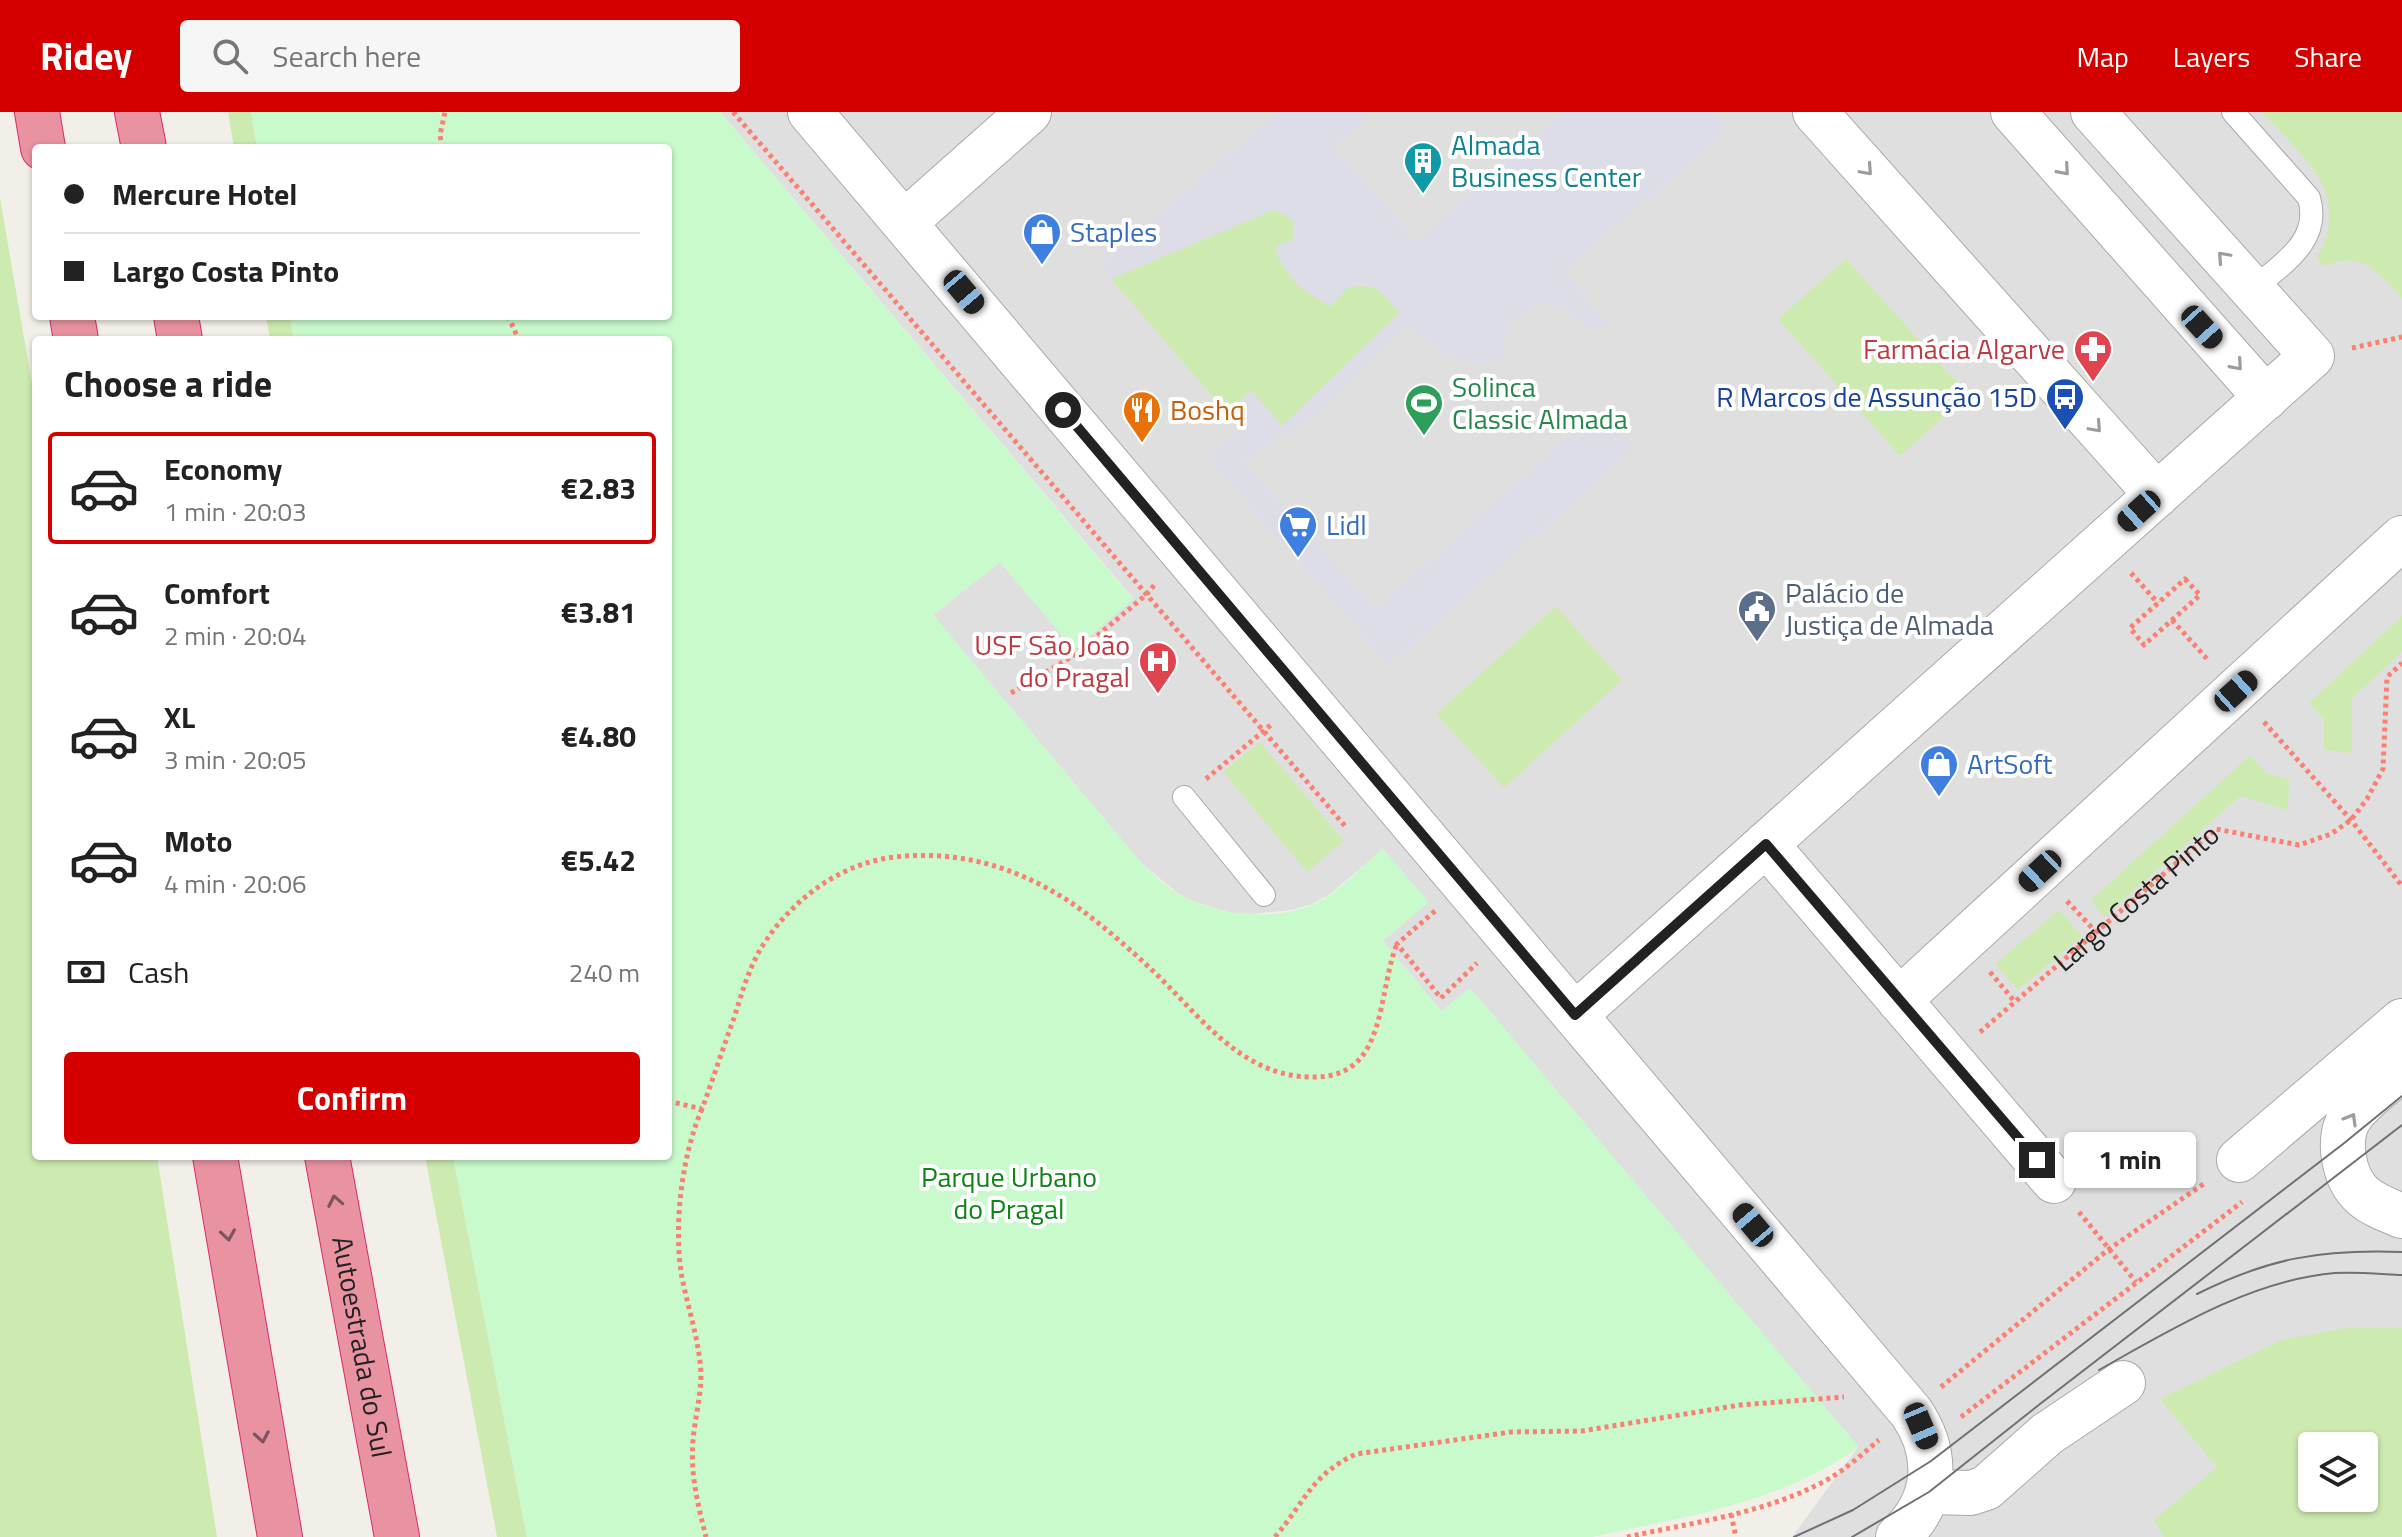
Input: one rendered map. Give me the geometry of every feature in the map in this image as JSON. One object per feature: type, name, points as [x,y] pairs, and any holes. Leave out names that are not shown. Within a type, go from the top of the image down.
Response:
[{"type":"highway","points":[[37,112],[42,144]]},
{"type":"highway","points":[[137,112],[143,144]]},
{"type":"highway","points":[[216,1160],[280,1537]]},
{"type":"highway","name":"Autoestrada do Sul","points":[[328,1160],[397,1537]]},
{"type":"street","points":[[810,112],[1911,1412],[1929,1444],[1929,1492],[1916,1518],[1898,1537]]},
{"type":"street","points":[[905,222],[1029,112]]},
{"type":"street","points":[[1815,112],[2157,495]]},
{"type":"street","points":[[2013,112],[2266,398]]},
{"type":"street","points":[[1575,1015],[2312,356],[2093,112]]},
{"type":"street","points":[[1899,1000],[2402,538]]},
{"type":"street","points":[[1766,844],[2054,1181]]},
{"type":"street","points":[[2244,1178],[2402,1021]]},
{"type":"street","points":[[2402,1070],[2360,1105],[2349,1119],[2343,1144],[2347,1170],[2362,1195],[2379,1207],[2402,1216]]},
{"type":"street","points":[[1929,1492],[1971,1493],[1986,1488],[2047,1434],[2123,1383]]},
{"type":"lane","points":[[2233,112],[2305,192],[2312,214],[2310,231],[2302,245],[2252,290]]},
{"type":"lane","points":[[1184,797],[1264,895]]},
{"type":"path","points":[[441,144],[445,112]]},
{"type":"path","points":[[733,112],[1345,826]]},
{"type":"path","points":[[2312,356],[2402,337]]},
{"type":"path","points":[[1011,693],[1073,656],[1146,595],[1182,552]]},
{"type":"path","points":[[2185,579],[2200,595],[2172,620],[2144,645],[2130,628],[2185,579]]},
{"type":"path","points":[[2172,620],[2195,645]]},
{"type":"path","name":"Largo Costa Pinto","points":[[1949,1058],[2216,829],[2299,845],[2331,834],[2351,820],[2383,769],[2387,677],[2402,663]]},
{"type":"path","points":[[1184,797],[1305,697]]},
{"type":"path","points":[[2307,769],[2400,884]]},
{"type":"path","points":[[706,1537],[693,1467],[701,1377],[698,1338],[682,1273],[679,1243],[682,1191],[694,1128],[747,977],[761,948],[799,901],[817,887],[884,858],[965,857],[1004,869],[1066,900],[1107,930],[1154,972],[1205,1025],[1240,1054],[1277,1072],[1294,1076],[1341,1074],[1364,1056],[1372,1042],[1389,963],[1397,944],[1466,884]]},
{"type":"path","points":[[1397,944],[1441,998],[1507,935]]},
{"type":"path","points":[[672,1102],[702,1109]]},
{"type":"path","points":[[1939,1389],[2109,1249],[2244,1178]]},
{"type":"path","points":[[1948,1426],[2136,1282],[2244,1178]]},
{"type":"path","points":[[2054,1181],[2136,1282]]},
{"type":"path","points":[[1275,1537],[1320,1477],[1334,1465],[1356,1454],[1511,1432],[1582,1431],[1781,1401],[1843,1397],[1853,1407]]},
{"type":"path","points":[[1627,1537],[1731,1514],[1819,1485],[1851,1465],[1881,1439],[1871,1428]]},
{"type":"path","points":[[1731,1514],[1736,1537]]},
{"type":"shaded area","points":[[720,112],[2402,112],[2402,1537],[1792,1537],[1858,1447],[1470,988],[1441,1011],[1383,941],[1428,902],[1383,849],[1330,894],[1292,910],[1232,913],[1179,894],[1143,865],[933,615],[1000,562],[1074,649],[1133,598]]},
{"type":"shaded area","points":[[1277,112],[1372,112],[1333,148],[1417,242],[1563,112],[1713,112],[1729,130],[1563,271],[1612,328],[1583,327],[1563,307],[1546,302],[1508,322],[1503,342],[1504,358],[1473,366],[1440,351],[1408,327],[1320,412],[1242,462],[1376,609],[1599,409],[1635,448],[1389,665],[1208,458],[1241,430],[1227,413],[1251,390],[1282,426],[1400,312],[1378,289],[1365,284],[1347,288],[1330,307],[1297,285],[1279,260],[1275,247],[1293,239],[1293,220],[1275,209],[1111,279],[1099,266]]},
{"type":"green space","points":[[228,112],[251,112],[256,144],[233,144]]},
{"type":"green space","name":"Parque Urbano do Pragal","points":[[251,112],[720,112],[1133,599],[1074,650],[1000,562],[933,615],[1143,865],[1171,889],[1199,903],[1237,913],[1277,914],[1315,904],[1331,894],[1382,848],[1429,902],[1383,941],[1441,1011],[1470,988],[1859,1447],[1828,1467],[1764,1495],[1697,1515],[1592,1537],[527,1537],[454,1160],[672,1160],[672,336],[293,336],[291,320],[672,320],[672,144],[256,144]]},
{"type":"green space","points":[[2262,112],[2402,112],[2402,298],[2377,273],[2358,262],[2348,260],[2324,267],[2317,257],[2327,234],[2330,214],[2326,195],[2306,160]]},
{"type":"green space","points":[[0,198],[32,384],[32,1160],[158,1160],[217,1537],[0,1537]]},
{"type":"green space","points":[[1275,209],[1293,220],[1293,239],[1347,288],[1365,286],[1378,290],[1400,313],[1282,427],[1251,391],[1227,413],[1111,279]]},
{"type":"green space","points":[[1846,259],[1968,395],[1900,456],[1778,319]]},
{"type":"green space","points":[[267,320],[291,320],[293,336],[269,336]]},
{"type":"green space","points":[[1556,606],[1622,680],[1504,788],[1436,714]]},
{"type":"green space","points":[[2402,616],[2402,652],[2352,698],[2352,753],[2324,750],[2324,719],[2309,703]]},
{"type":"green space","points":[[1260,742],[1344,841],[1307,872],[1223,772]]},
{"type":"green space","points":[[2250,755],[2266,773],[2289,780],[2288,810],[2240,796],[2104,917],[2091,900]]},
{"type":"green space","points":[[2059,910],[2082,936],[2018,990],[1995,964]]},
{"type":"green space","points":[[426,1160],[454,1160],[527,1537],[497,1537]]},
{"type":"green space","points":[[2346,1328],[2402,1328],[2402,1537],[2164,1537],[2154,1520],[2217,1467],[2160,1399],[2281,1340]]},
{"type":"tram line","points":[[1794,1537],[1853,1510],[1931,1461],[2402,1096]]},
{"type":"tram line","points":[[1852,1537],[1929,1492],[2402,1125]]},
{"type":"tram line","points":[[2197,1294],[2248,1272],[2296,1258],[2346,1252],[2402,1252]]},
{"type":"tram line","points":[[2099,1370],[2212,1309],[2273,1285],[2335,1273],[2402,1275]]},
{"type":"place","name":"Almada Business Center","points":[[1423,195]]},
{"type":"place","name":"Staples","points":[[1042,266]]},
{"type":"place","name":"Farmácia Algarve","points":[[2093,383]]},
{"type":"place","name":"R Marcos de Assunção 15D","points":[[2065,431]]},
{"type":"place","name":"Solinca Classic Almada","points":[[1424,437]]},
{"type":"place","name":"Boshq","points":[[1142,444]]},
{"type":"place","name":"Lidl","points":[[1298,559]]},
{"type":"place","name":"Palácio de Justiça de Almada","points":[[1757,643]]},
{"type":"place","name":"USF São João do Pragal","points":[[1158,695]]},
{"type":"place","name":"ArtSoft","points":[[1939,798]]},
{"type":"route","points":[[1063,410],[1575,1015],[1766,844],[2037,1160]]}]
